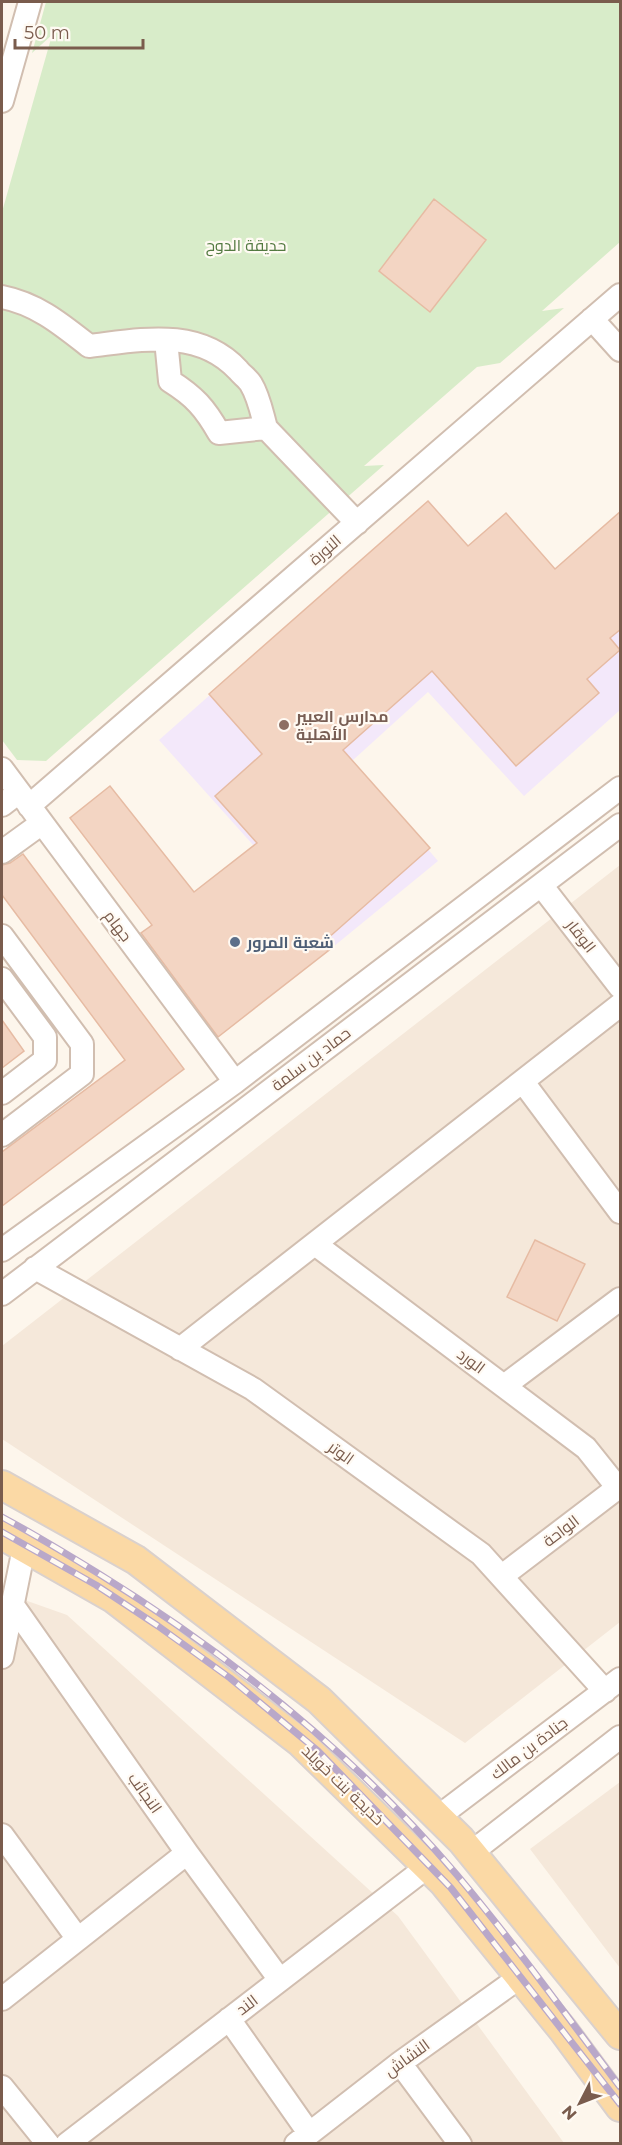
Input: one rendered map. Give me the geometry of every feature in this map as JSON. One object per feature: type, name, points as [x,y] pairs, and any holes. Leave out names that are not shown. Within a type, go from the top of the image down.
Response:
[{"type":"main road","points":[[2,1485],[136,1560],[319,1700],[472,1852],[621,2035]]},
{"type":"main road","name":"خديجة بنت خويلد","points":[[13,1541],[113,1598],[300,1742],[443,1882],[621,2107]]},
{"type":"street","points":[[2,101],[30,2]]},
{"type":"street","name":"النورة","points":[[2,852],[23,807],[357,523],[621,294]]},
{"type":"street","points":[[2,297],[41,310],[89,346],[138,340],[166,340],[203,345],[229,360],[250,383],[266,428],[357,523]]},
{"type":"street","points":[[592,319],[621,350]]},
{"type":"street","points":[[166,340],[170,381],[192,395],[206,410],[219,433],[266,428]]},
{"type":"street","name":"جهام","points":[[2,769],[23,807],[235,1082]]},
{"type":"street","name":"حماد بن سلمة","points":[[2,1250],[235,1082],[621,788]]},
{"type":"street","name":"حماد بن سلمة","points":[[2,1294],[621,825]]},
{"type":"street","name":"الوقار","points":[[541,885],[621,987]]},
{"type":"street","points":[[2,936],[82,1044],[82,1074],[2,1136]]},
{"type":"street","points":[[2,979],[45,1037],[45,1060],[2,1093]]},
{"type":"street","points":[[180,1349],[621,1005]]},
{"type":"street","points":[[523,1082],[621,1212]]},
{"type":"street","name":"الورد","points":[[315,1244],[586,1448],[619,1487]]},
{"type":"street","name":"الوتر","points":[[35,1268],[253,1389],[482,1554],[613,1685]]},
{"type":"street","points":[[504,1386],[621,1299]]},
{"type":"street","name":"الواحة","points":[[502,1576],[619,1487]]},
{"type":"street","points":[[2,1657],[12,1604],[13,1541]]},
{"type":"street","name":"النجائب","points":[[12,1604],[187,1853],[280,1980]]},
{"type":"street","name":"جنادة بن مالك","points":[[438,1817],[613,1685]]},
{"type":"street","points":[[472,1852],[621,1737]]},
{"type":"street","points":[[2,1835],[78,1939]]},
{"type":"street","points":[[2,1999],[187,1853]]},
{"type":"street","name":"الند","points":[[67,2144],[427,1867]]},
{"type":"street","name":"النشاش","points":[[303,2138],[400,2063],[520,1977]]},
{"type":"street","points":[[229,2019],[303,2138]]},
{"type":"street","points":[[400,2063],[460,2144]]},
{"type":"street","points":[[2,2087],[48,2144]]},
{"type":"shaded area","name":"مدارس العبير الأهلية","points":[[429,501],[471,549],[557,571],[620,516],[620,710],[524,796],[428,692],[352,761],[438,861],[333,947],[254,846],[159,740]]},
{"type":"shaded area","points":[[620,865],[620,1622],[465,1743],[2,1439],[2,1346]]},
{"type":"shaded area","points":[[2,1592],[67,1615],[398,1916],[564,2143],[2,2144]]},
{"type":"shaded area","points":[[620,1782],[620,1968],[530,1849]]},
{"type":"green space","name":"حديقة الدوح","points":[[46,2],[620,2],[620,242],[542,311],[564,308],[500,363],[477,367],[364,466],[384,465],[46,761],[17,760],[2,740],[2,212],[52,35],[32,53]]},
{"type":"building","points":[[434,199],[486,240],[430,312],[379,271]]},
{"type":"building","name":"مدارس العبير الأهلية","points":[[428,501],[468,546],[506,513],[555,569],[621,511],[621,629],[610,638],[620,650],[587,679],[599,693],[516,766],[432,671],[343,750],[430,848],[327,939],[333,947],[218,1037],[141,933],[152,925],[70,818],[110,786],[194,892],[257,843],[215,796],[262,754],[209,694]]},
{"type":"building","points":[[23,854],[184,1069],[2,1206],[2,1152],[125,1060],[2,895],[2,865],[10,863]]},
{"type":"building","points":[[2,1020],[24,1051],[2,1068]]},
{"type":"building","points":[[535,1240],[585,1264],[557,1321],[507,1297]]},
{"type":"railway","points":[[2,1517],[96,1572],[194,1637],[242,1672],[333,1748],[418,1831],[457,1875],[520,1953],[620,2087]]},
{"type":"railway","points":[[2,1532],[96,1585],[158,1626],[230,1678],[318,1751],[451,1888],[620,2104]]},
{"type":"place","name":"مدارس العبير الأهلية","points":[[284,725]]},
{"type":"place","name":"شعبة المرور","points":[[235,942]]}]
